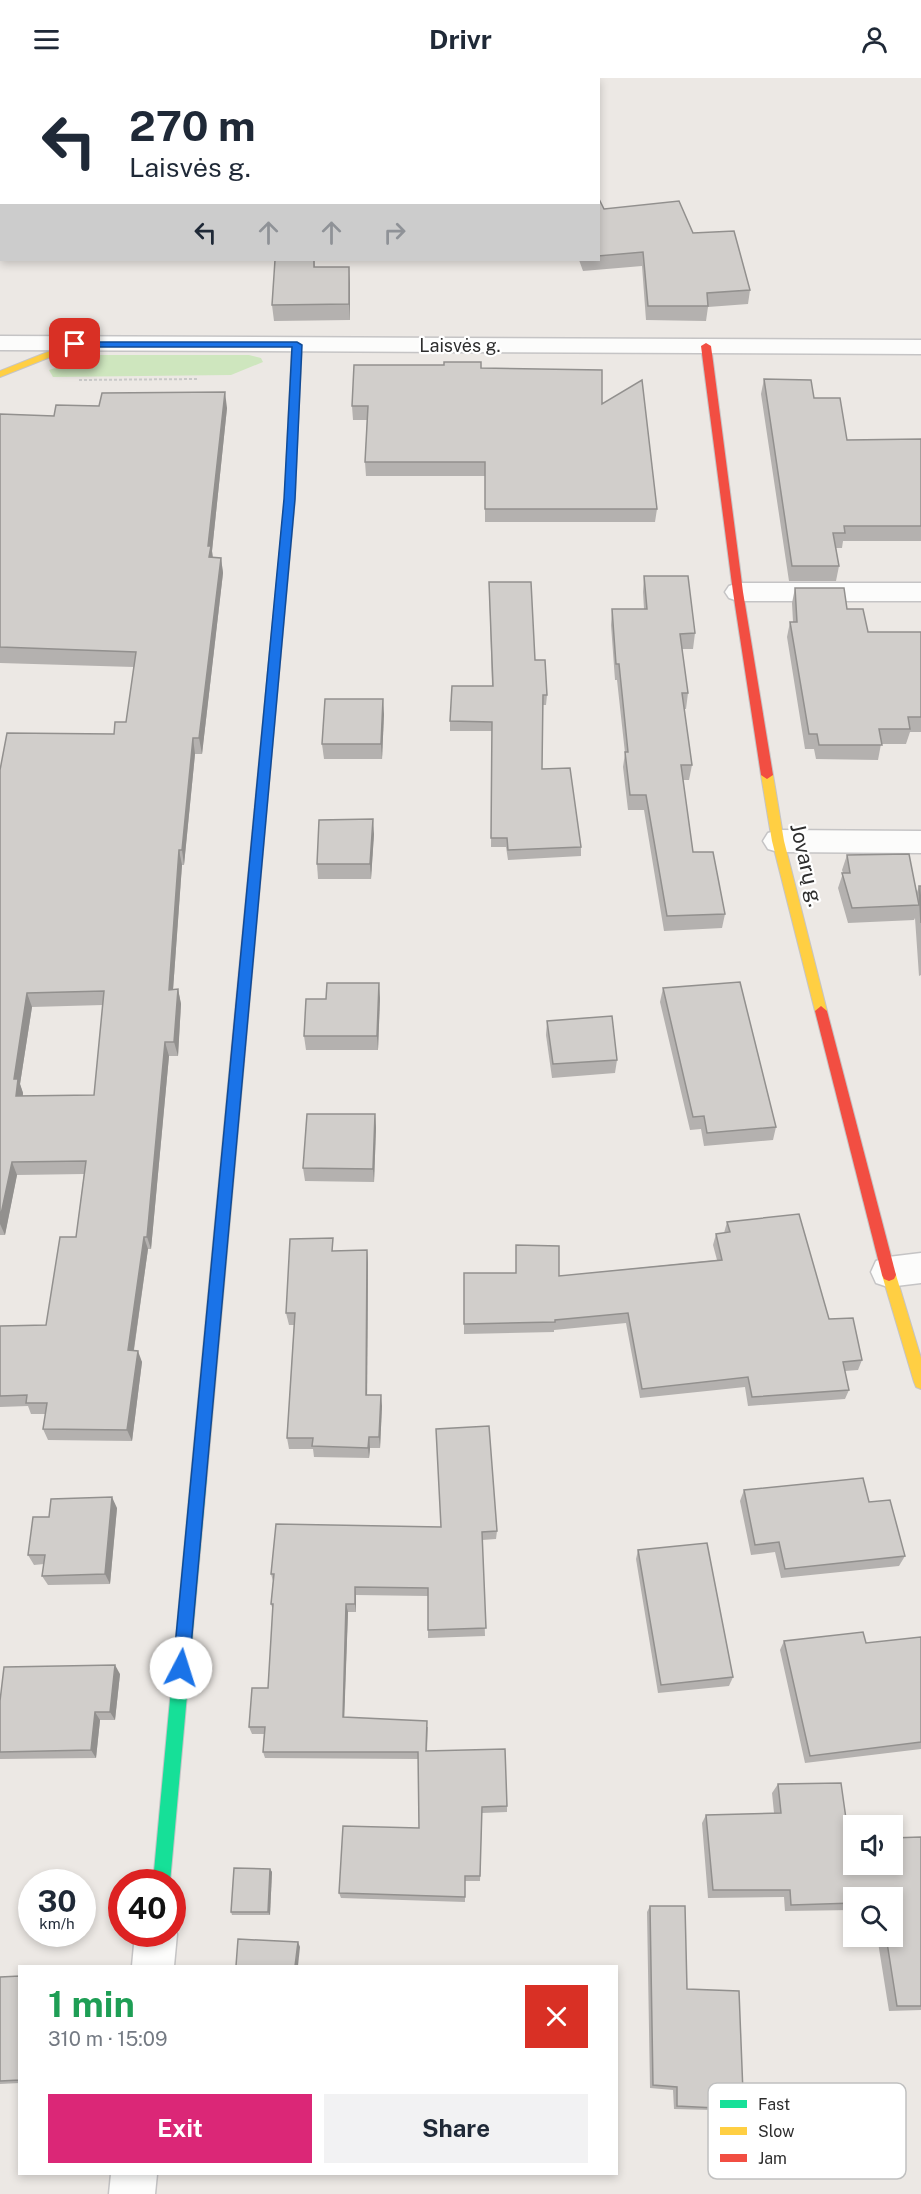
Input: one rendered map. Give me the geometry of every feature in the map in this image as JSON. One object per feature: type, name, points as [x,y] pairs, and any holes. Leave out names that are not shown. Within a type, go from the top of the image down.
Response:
[{"type":"street","name":"Laisvės g.","points":[[0,343],[921,347]]},
{"type":"street","points":[[0,374],[75,344]]},
{"type":"street","points":[[162,1869],[288,511],[297,345]]},
{"type":"street","name":"Jovarų g.","points":[[706,346],[738,592],[778,841],[905,1270],[921,1382]]},
{"type":"street","points":[[738,592],[921,592]]},
{"type":"street","points":[[778,841],[921,842]]},
{"type":"street","points":[[153,1965],[155,1947]]},
{"type":"street","points":[[132,2194],[134,2175]]},
{"type":"path","points":[[71,380],[201,379]]},
{"type":"green space","points":[[95,355],[249,355],[261,358],[263,362],[231,375],[53,377],[49,370]]},
{"type":"building","points":[[600,201],[604,209],[679,201],[693,233],[734,231],[750,290],[707,293],[708,306],[648,306],[643,252],[600,256]]},
{"type":"building","points":[[275,261],[314,261],[314,267],[349,267],[349,304],[272,305]]},
{"type":"building","points":[[444,362],[481,362],[481,368],[602,370],[602,404],[642,380],[657,509],[485,509],[485,462],[365,462],[368,406],[352,406],[354,365],[444,365]]},
{"type":"building","points":[[764,379],[811,380],[814,398],[840,398],[847,440],[921,439],[921,526],[844,526],[845,533],[833,533],[839,566],[792,566]]},
{"type":"building","points":[[225,392],[208,546],[211,546],[209,557],[221,558],[199,738],[193,738],[182,850],[179,850],[169,990],[178,989],[174,1042],[165,1042],[147,1237],[144,1237],[128,1350],[138,1351],[127,1430],[43,1429],[47,1403],[26,1403],[27,1395],[0,1396],[0,1326],[46,1325],[60,1237],[76,1237],[86,1161],[12,1162],[0,1219],[0,770],[7,733],[114,734],[115,722],[126,722],[136,652],[0,647],[0,414],[54,416],[56,405],[99,406],[102,393]],"holes":[[[104,991],[94,1095],[16,1096],[18,1079],[14,1079],[27,993]]]},
{"type":"building","points":[[644,576],[688,576],[695,633],[680,634],[688,693],[682,693],[692,765],[681,765],[693,852],[713,852],[725,914],[667,916],[646,795],[630,795],[625,752],[628,752],[619,664],[616,664],[612,609],[647,609]]},
{"type":"building","points":[[489,582],[531,582],[535,660],[545,660],[547,695],[543,695],[542,769],[570,768],[581,847],[508,850],[507,838],[491,838],[492,722],[450,721],[452,686],[493,686]]},
{"type":"building","points":[[795,588],[844,588],[847,609],[863,609],[868,632],[921,632],[921,717],[908,717],[910,729],[879,729],[882,745],[819,745],[817,734],[809,734],[790,622],[797,622]]},
{"type":"building","points":[[325,699],[383,699],[381,744],[322,744]]},
{"type":"building","points":[[373,819],[370,864],[317,864],[319,820]]},
{"type":"building","points":[[909,854],[919,905],[852,908],[842,873],[850,873],[847,855]]},
{"type":"building","points":[[919,886],[921,886],[921,923]]},
{"type":"building","points":[[740,982],[776,1127],[707,1133],[704,1116],[693,1117],[663,988]]},
{"type":"building","points":[[327,983],[379,983],[377,1036],[304,1036],[306,999],[326,999]]},
{"type":"building","points":[[612,1016],[617,1060],[553,1064],[547,1021]]},
{"type":"building","points":[[307,1114],[375,1114],[373,1169],[303,1168]]},
{"type":"building","points":[[799,1214],[829,1319],[853,1318],[862,1360],[843,1362],[849,1390],[752,1397],[748,1377],[642,1389],[628,1313],[555,1320],[555,1322],[464,1324],[464,1273],[516,1273],[516,1245],[559,1246],[559,1276],[722,1260],[716,1234],[730,1232],[727,1222]]},
{"type":"building","points":[[333,1238],[332,1251],[367,1250],[366,1395],[381,1395],[379,1437],[369,1437],[368,1448],[312,1446],[313,1438],[287,1438],[295,1313],[286,1313],[290,1239]]},
{"type":"building","points":[[489,1426],[497,1531],[482,1532],[486,1628],[428,1630],[428,1588],[355,1587],[355,1604],[346,1604],[343,1717],[427,1721],[426,1751],[505,1749],[507,1806],[482,1807],[480,1876],[465,1876],[465,1897],[339,1893],[343,1826],[419,1828],[418,1752],[263,1752],[265,1727],[249,1727],[252,1688],[268,1688],[274,1574],[271,1574],[276,1524],[441,1527],[436,1429]]},
{"type":"building","points":[[863,1478],[869,1502],[890,1500],[905,1556],[785,1569],[779,1542],[755,1545],[744,1490]]},
{"type":"building","points":[[112,1497],[105,1574],[42,1576],[45,1555],[28,1555],[33,1517],[49,1517],[51,1499]]},
{"type":"building","points":[[707,1543],[733,1677],[661,1685],[638,1550]]},
{"type":"building","points":[[863,1632],[866,1643],[921,1637],[921,1742],[810,1756],[784,1641]]},
{"type":"building","points":[[115,1665],[110,1712],[95,1712],[91,1750],[0,1752],[0,1701],[4,1667]]},
{"type":"building","points":[[841,1783],[845,1815],[843,1815],[843,1875],[903,1875],[903,1838],[921,1837],[921,2006],[897,2006],[888,1947],[903,1947],[903,1887],[843,1887],[843,1903],[791,1905],[790,1890],[713,1890],[706,1815],[781,1813],[778,1784]]},
{"type":"building","points":[[234,1868],[270,1869],[268,1912],[231,1912]]},
{"type":"building","points":[[650,1906],[685,1906],[687,1989],[739,1991],[743,2083],[708,2083],[708,2108],[677,2106],[677,2087],[653,2085]]},
{"type":"building","points":[[238,1939],[298,1942],[295,1965],[236,1965]]},
{"type":"building","points":[[18,1976],[18,2080],[0,2081],[0,1977]]},
{"type":"traffic: fast","points":[[293,425],[297,345]]},
{"type":"traffic: fast","points":[[162,1869],[199,1475]]},
{"type":"traffic: slow","points":[[0,374],[75,344]]},
{"type":"traffic: slow","points":[[266,751],[290,499],[293,425]]},
{"type":"traffic: slow","points":[[767,775],[778,841],[821,1011]]},
{"type":"traffic: slow","points":[[199,1475],[237,1064]]},
{"type":"traffic: slow","points":[[889,1275],[921,1382]]},
{"type":"traffic: jam","points":[[706,346],[738,592],[767,775]]},
{"type":"traffic: jam","points":[[237,1064],[266,751]]},
{"type":"traffic: jam","points":[[821,1011],[889,1275]]},
{"type":"route","points":[[75,344],[297,345],[290,499],[181,1668]]}]
